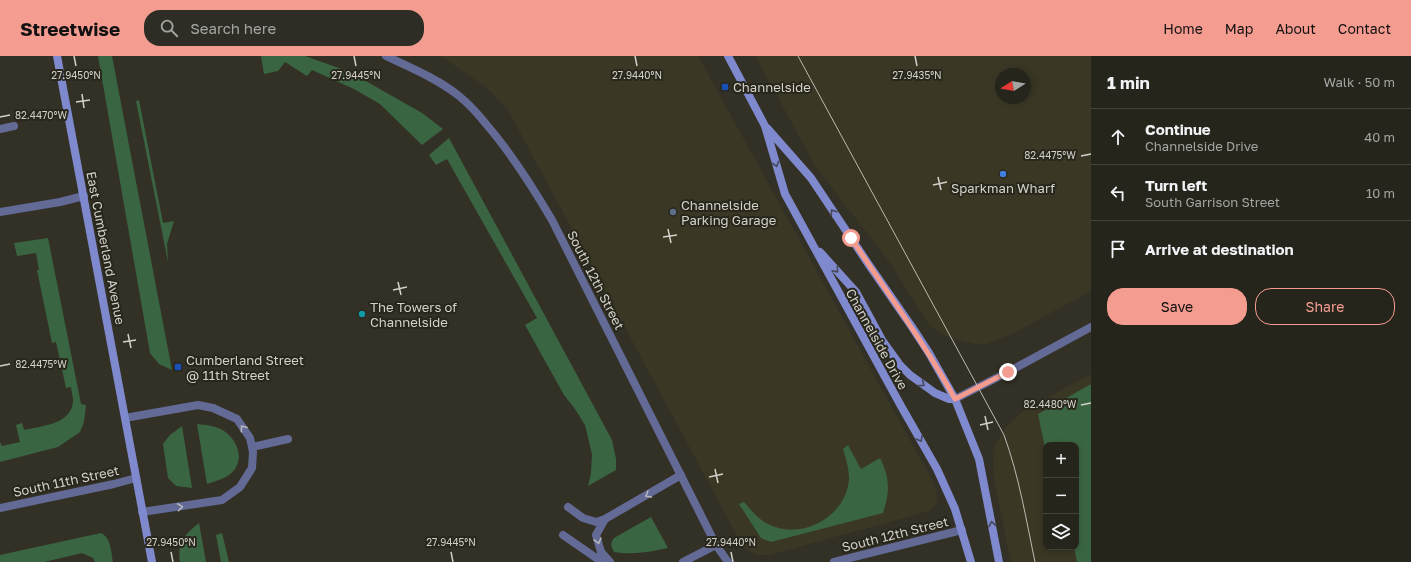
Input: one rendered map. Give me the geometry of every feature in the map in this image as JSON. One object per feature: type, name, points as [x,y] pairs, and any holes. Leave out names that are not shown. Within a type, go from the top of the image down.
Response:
[{"type":"main road","name":"East Cumberland Avenue","points":[[57,56],[152,562]]},
{"type":"main road","name":"Channelside Drive","points":[[728,56],[765,126],[785,194],[937,469],[955,508],[971,562]]},
{"type":"main road","name":"Channelside Drive","points":[[765,126],[811,178],[929,353],[955,399],[979,459],[999,562]]},
{"type":"main road","points":[[810,241],[856,292],[882,340],[900,365],[910,375],[935,393],[949,399],[955,399]]},
{"type":"street","name":"South 12th Street","points":[[386,56],[444,85],[459,96],[502,143],[520,168],[552,220],[716,544],[728,562]]},
{"type":"street","points":[[0,129],[14,126]]},
{"type":"street","points":[[0,212],[60,202],[84,196]]},
{"type":"street","points":[[955,399],[1091,327]]},
{"type":"street","points":[[125,418],[198,405],[213,408],[237,419],[250,438],[253,452],[252,468],[240,487],[222,500],[142,512]]},
{"type":"street","points":[[252,447],[288,439]]},
{"type":"street","points":[[568,507],[583,518],[596,522],[605,519],[681,475]]},
{"type":"street","name":"South 11th Street","points":[[0,508],[136,478]]},
{"type":"street","points":[[605,519],[596,535],[601,552],[610,562]]},
{"type":"street","name":"South 12th Street","points":[[834,562],[962,530]]},
{"type":"street","points":[[563,536],[602,562]]},
{"type":"street","points":[[683,562],[716,544]]},
{"type":"shaded area","name":"Channelside Parking Garage","points":[[441,56],[698,56],[932,480],[936,490],[937,502],[933,508],[926,512],[769,555],[757,555],[749,551],[741,543],[508,110],[486,87]]},
{"type":"shaded area","name":"Sparkman Wharf","points":[[755,56],[1091,56],[1091,291],[1012,334],[986,344],[975,344],[945,336],[929,325],[890,263],[816,167]]},
{"type":"shaded area","points":[[1091,374],[1091,562],[1011,562],[994,479],[993,454],[995,445],[1008,425],[1025,410]]},
{"type":"green space","points":[[98,56],[112,56],[172,370],[159,364],[150,353]]},
{"type":"green space","points":[[261,56],[305,56],[350,72],[422,113],[443,129],[422,145],[380,104],[354,89],[312,70],[307,76],[285,62],[278,71],[264,74]]},
{"type":"green space","points":[[139,100],[163,223],[174,221],[167,244],[168,262],[136,101]]},
{"type":"green space","points":[[449,138],[612,440],[616,459],[616,470],[588,486],[591,473],[592,454],[585,425],[564,395],[525,325],[537,318],[447,159],[436,165],[429,155]]},
{"type":"green space","points":[[48,238],[81,404],[86,405],[84,422],[80,432],[58,447],[0,462],[0,442],[2,446],[20,442],[16,425],[22,423],[24,430],[47,425],[62,419],[72,408],[73,400],[71,387],[66,388],[56,342],[52,343],[37,270],[39,270],[36,253],[17,256],[14,243]]},
{"type":"green space","points":[[1091,384],[1091,562],[1077,562],[1075,550],[1079,550],[1079,442],[1044,442],[1038,414]]},
{"type":"green space","points":[[197,424],[208,425],[224,431],[232,438],[239,453],[238,464],[229,475],[207,484]]},
{"type":"green space","points":[[182,426],[192,488],[176,486],[168,478],[163,444],[170,435]]},
{"type":"green space","points":[[848,445],[861,469],[880,458],[886,472],[888,485],[887,498],[883,513],[771,542],[761,538],[739,504],[744,502],[754,514],[763,521],[779,528],[793,530],[806,528],[819,523],[840,505],[846,493],[849,475],[843,449]]},
{"type":"green space","points":[[651,517],[668,548],[641,553],[614,552],[611,545],[614,538]]},
{"type":"green space","points":[[199,523],[206,562],[180,562],[179,555],[181,544],[189,531]]},
{"type":"green space","points":[[101,533],[109,541],[113,562],[95,562],[93,558],[82,553],[44,562],[0,562],[0,555]]},
{"type":"green space","points":[[222,533],[229,562],[221,562],[216,535]]},
{"type":"tram line","points":[[798,56],[1004,435],[1018,482],[1035,562]]},
{"type":"place","name":"Channelside","points":[[725,87]]},
{"type":"place","name":"Sparkman Wharf","points":[[1003,174]]},
{"type":"place","name":"Channelside Parking Garage","points":[[673,212]]},
{"type":"place","name":"The Towers of Channelside","points":[[362,314]]},
{"type":"place","name":"Cumberland Street @ 11th Street","points":[[178,367]]},
{"type":"route","points":[[851,238],[929,353],[955,399],[1008,372]]}]
